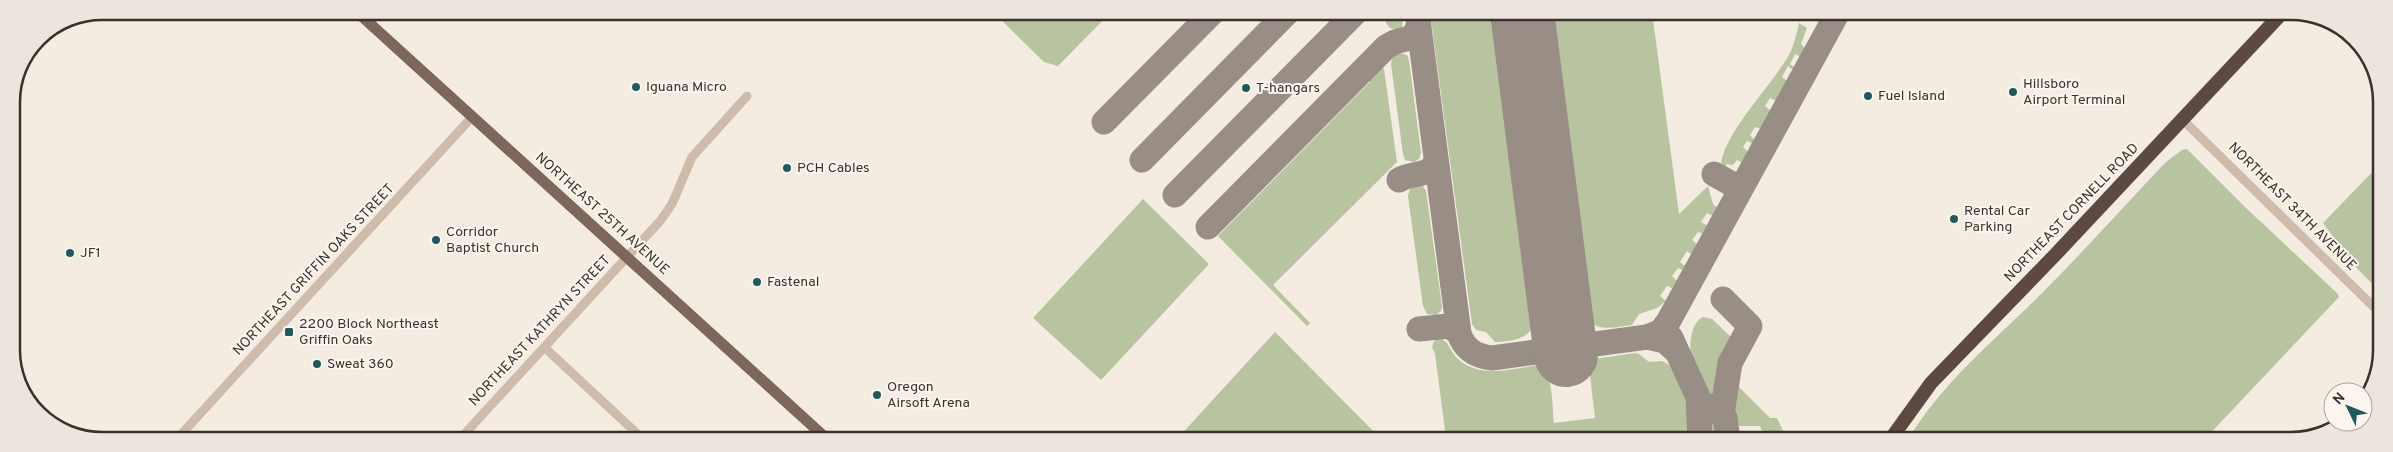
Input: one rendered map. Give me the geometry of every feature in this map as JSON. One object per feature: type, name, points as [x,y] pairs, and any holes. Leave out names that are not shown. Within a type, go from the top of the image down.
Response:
[{"type":"highway","name":"NORTHEAST CORNELL ROAD","points":[[1896,432],[1931,383],[2183,120],[2276,20]]},
{"type":"main road","name":"NORTHEAST 25TH AVENUE","points":[[366,20],[819,432]]},
{"type":"street","name":"NORTHEAST KATHRYN STREET","points":[[466,432],[661,220],[672,204],[692,157],[747,96]]},
{"type":"street","name":"NORTHEAST GRIFFIN OAKS STREET","points":[[183,432],[472,117]]},
{"type":"street","name":"NORTHEAST 34TH AVENUE","points":[[2183,120],[2373,306]]},
{"type":"street","points":[[544,347],[635,432]]},
{"type":"green space","points":[[1001,20],[1103,20],[1058,66],[1044,62]]},
{"type":"green space","points":[[1386,20],[1402,20],[1402,27],[1397,30],[1390,28]]},
{"type":"green space","points":[[1431,20],[1501,20],[1527,223],[1534,299],[1528,310],[1533,324],[1528,333],[1518,339],[1495,342],[1486,332],[1476,330],[1472,324]]},
{"type":"green space","points":[[1544,20],[1653,20],[1679,214],[1708,186],[1713,204],[1718,208],[1713,216],[1707,213],[1701,222],[1708,226],[1703,234],[1698,232],[1692,240],[1697,244],[1691,254],[1687,251],[1680,262],[1685,266],[1682,270],[1678,268],[1672,276],[1677,281],[1672,288],[1667,286],[1660,296],[1666,301],[1657,308],[1639,314],[1632,325],[1605,328],[1594,324],[1589,320],[1587,314],[1590,304],[1578,291]]},
{"type":"green space","points":[[1799,23],[1807,28],[1801,44],[1805,48],[1800,57],[1795,54],[1790,64],[1794,67],[1793,70],[1788,66],[1782,77],[1787,81],[1776,101],[1770,98],[1765,106],[1771,111],[1761,129],[1755,127],[1750,135],[1755,141],[1753,144],[1747,141],[1743,147],[1748,152],[1743,163],[1737,160],[1733,165],[1727,164],[1724,167],[1721,162],[1733,134],[1790,53]]},
{"type":"green space","points":[[1400,53],[1407,55],[1409,60],[1421,153],[1419,159],[1414,162],[1405,160],[1403,154],[1391,64],[1392,58]]},
{"type":"green space","points":[[1376,66],[1384,69],[1397,162],[1273,285],[1310,323],[1307,326],[1218,236],[1370,82],[1368,75]]},
{"type":"green space","points":[[2187,149],[2339,297],[2212,432],[1913,432],[1953,380],[2059,276],[2166,162],[2182,150]]},
{"type":"green space","points":[[2373,171],[2373,285],[2354,265],[2323,223]]},
{"type":"green space","points":[[1417,185],[1423,186],[1426,191],[1442,306],[1441,311],[1436,315],[1427,314],[1423,306],[1408,196],[1410,189]]},
{"type":"green space","points":[[1143,199],[1209,264],[1101,380],[1033,318]]},
{"type":"green space","points":[[1703,317],[1712,319],[1733,339],[1723,361],[1716,399],[1706,394],[1700,387],[1692,366],[1692,332],[1696,323]]},
{"type":"green space","points":[[1275,332],[1374,432],[1183,432]]},
{"type":"green space","points":[[1440,338],[1446,342],[1458,359],[1476,369],[1496,371],[1538,365],[1543,368],[1550,381],[1554,423],[1595,418],[1589,367],[1594,359],[1635,353],[1649,362],[1662,361],[1676,369],[1686,385],[1694,407],[1695,432],[1444,432],[1435,354],[1432,347],[1434,341]]},
{"type":"green space","points":[[1735,380],[1736,384],[1770,418],[1777,418],[1784,432],[1763,432],[1760,426],[1739,426],[1733,416],[1731,404]]},
{"type":"green space","points":[[1705,413],[1716,421],[1718,432],[1706,432]]},
{"type":"taxiway","points":[[1104,122],[1205,20]]},
{"type":"taxiway","points":[[1142,160],[1280,20]]},
{"type":"taxiway","points":[[1175,195],[1348,20]]},
{"type":"taxiway","points":[[1418,20],[1459,333],[1467,347],[1480,356],[1492,358],[1647,337],[1665,341],[1677,352]]},
{"type":"taxiway","points":[[1647,337],[1660,332],[1668,322],[1834,20]]},
{"type":"taxiway","points":[[1208,227],[1386,47],[1395,42],[1413,37],[1419,25]]},
{"type":"taxiway","points":[[1399,180],[1427,171],[1435,164],[1436,158]]},
{"type":"taxiway","points":[[1714,174],[1741,189]]},
{"type":"taxiway","points":[[1722,414],[1730,363],[1750,326],[1723,299]]},
{"type":"taxiway","points":[[1419,329],[1449,326],[1459,333]]},
{"type":"taxiway","points":[[1671,338],[1698,397],[1700,432]]},
{"type":"taxiway","points":[[1710,406],[1725,418],[1727,432]]},
{"type":"runway","points":[[1523,20],[1566,355]]},
{"type":"place","name":"Iguana Micro","points":[[636,87]]},
{"type":"place","name":"T-hangars","points":[[1246,88]]},
{"type":"place","name":"Hillsboro Airport Terminal","points":[[2013,92]]},
{"type":"place","name":"Fuel Island","points":[[1868,96]]},
{"type":"place","name":"PCH Cables","points":[[787,168]]},
{"type":"place","name":"Rental Car Parking","points":[[1954,219]]},
{"type":"place","name":"Corridor Baptist Church","points":[[436,240]]},
{"type":"place","name":"JF1","points":[[70,253]]},
{"type":"place","name":"Fastenal","points":[[757,282]]},
{"type":"place","name":"2200 Block Northeast Griffin Oaks","points":[[289,332]]},
{"type":"place","name":"Sweat 360","points":[[317,364]]},
{"type":"place","name":"Oregon Airsoft Arena","points":[[877,395]]}]
